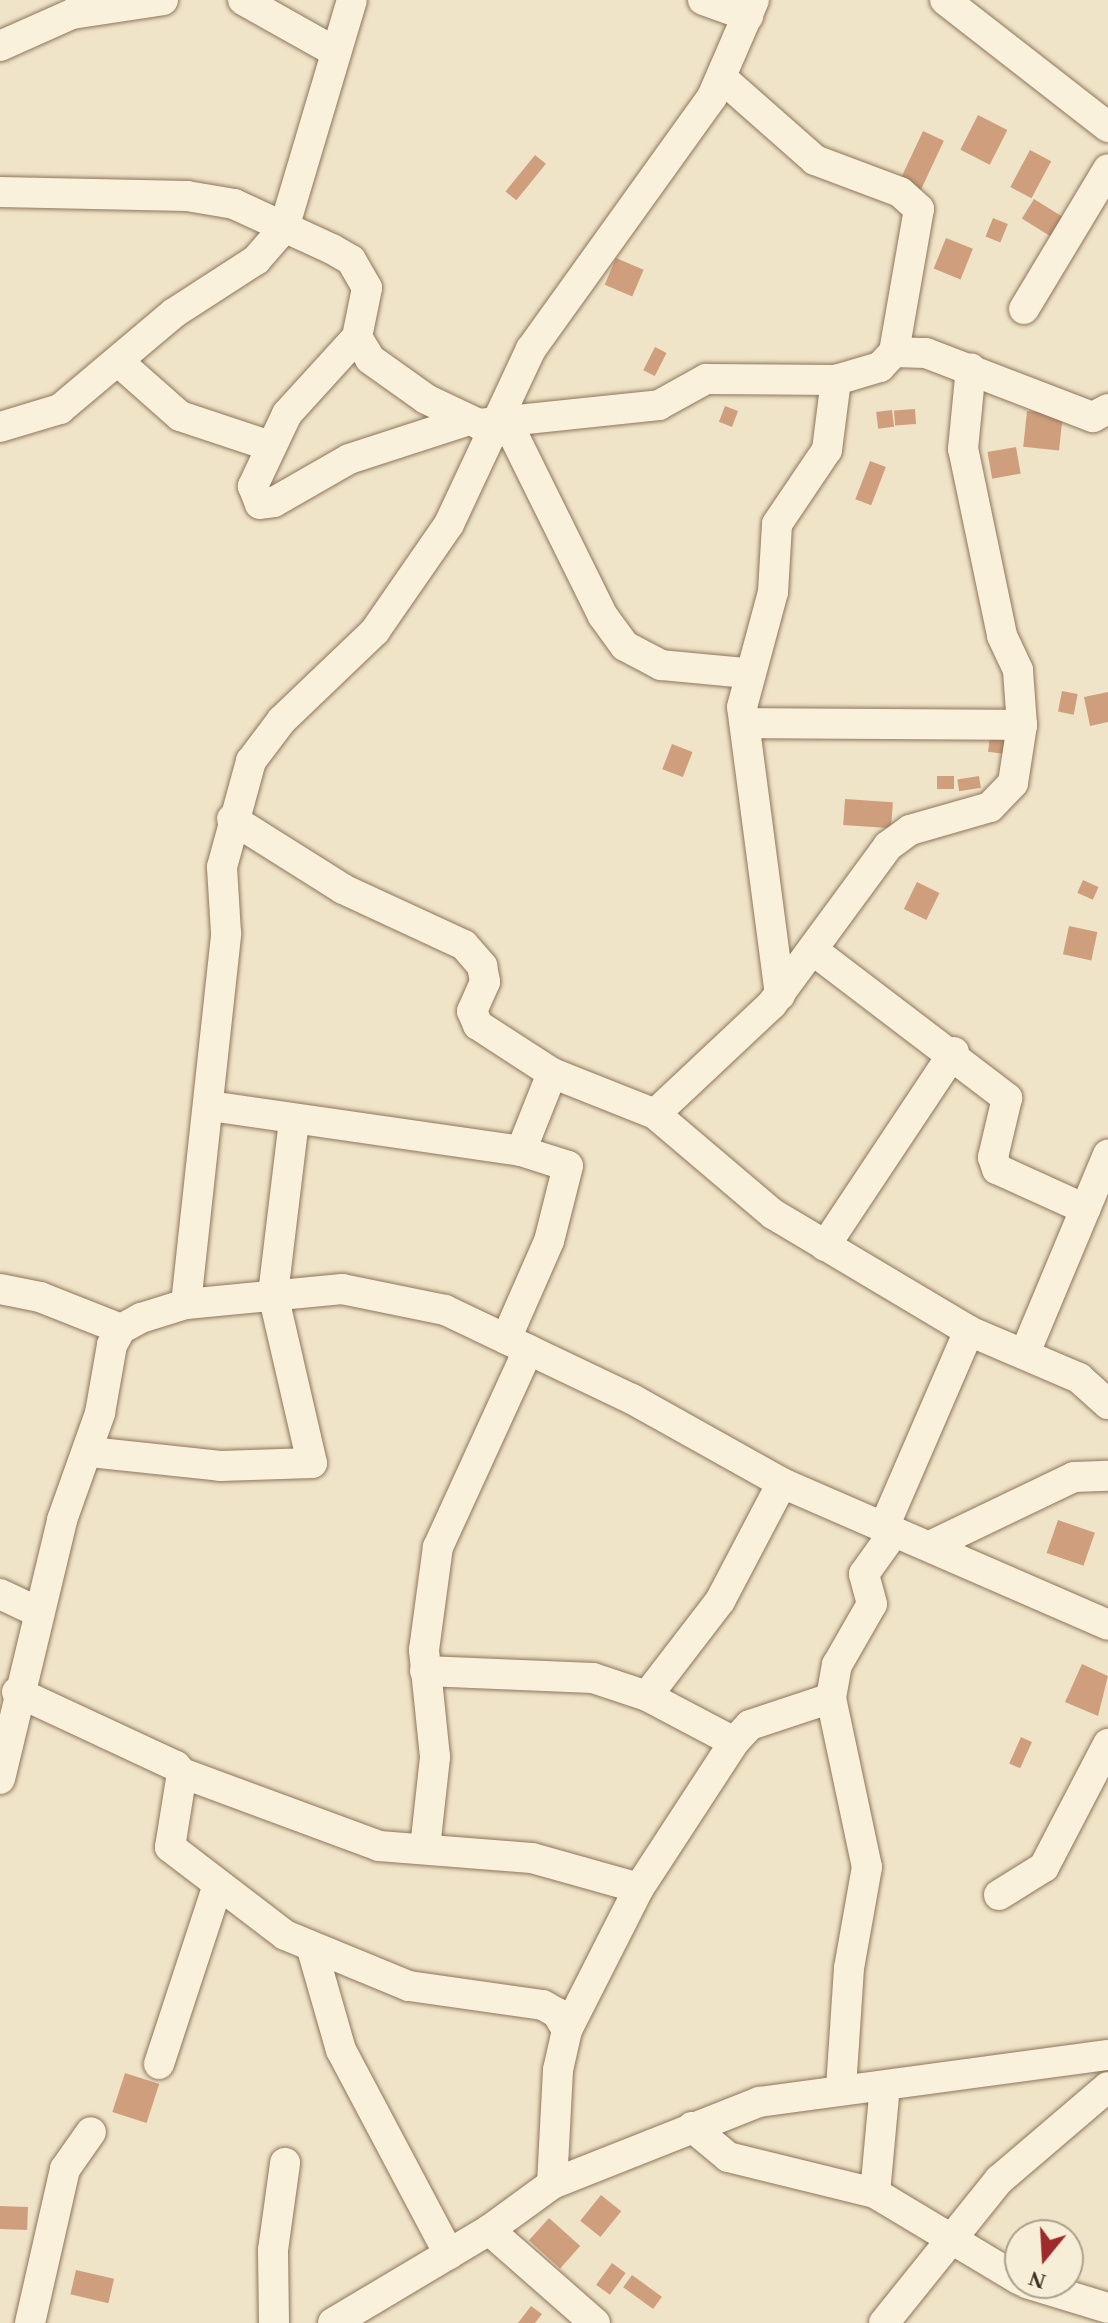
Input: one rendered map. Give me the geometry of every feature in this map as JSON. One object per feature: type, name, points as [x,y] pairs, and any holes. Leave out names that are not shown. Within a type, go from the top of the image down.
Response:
[{"type":"street","points":[[0,46],[71,7],[163,0]]},
{"type":"street","points":[[243,0],[334,51]]},
{"type":"street","points":[[0,427],[60,409],[120,363],[174,313],[256,260],[284,228],[334,51],[352,0]]},
{"type":"street","points":[[186,1304],[210,1106],[226,933],[222,867],[232,819],[260,745],[375,631],[449,524],[503,424],[531,349],[722,78],[751,8],[703,0]]},
{"type":"street","points":[[945,0],[1108,127]]},
{"type":"street","points":[[0,192],[187,196],[234,204],[332,249],[360,271],[367,288],[357,337],[287,414],[253,486],[254,497],[266,505],[349,459],[466,421],[503,424],[659,405],[706,379],[836,380],[880,367],[894,352],[919,209],[900,192],[815,160],[722,78]]},
{"type":"street","points":[[1024,309],[1108,169]]},
{"type":"street","points":[[357,337],[386,372],[466,421]]},
{"type":"street","points":[[894,352],[926,353],[1093,417],[1108,409]]},
{"type":"street","points":[[120,363],[180,416],[270,446]]},
{"type":"street","points":[[655,1114],[780,995],[814,951],[869,863],[910,830],[1004,797],[1013,783],[1022,725],[1018,670],[1002,635],[963,449],[971,368]]},
{"type":"street","points":[[780,995],[745,723],[746,673],[773,592],[777,524],[827,450],[836,380]]},
{"type":"street","points":[[503,424],[603,616],[625,646],[661,665],[746,673]]},
{"type":"street","points":[[745,723],[1022,725]]},
{"type":"street","points":[[232,819],[343,889],[464,945],[482,966],[485,982],[472,1011],[478,1025],[552,1073],[655,1114],[748,1195],[825,1246],[969,1331],[1025,1353],[1092,1386],[1108,1404]]},
{"type":"street","points":[[814,951],[954,1052],[1007,1098],[993,1157],[997,1169],[1085,1209]]},
{"type":"street","points":[[825,1246],[954,1052]]},
{"type":"street","points":[[521,1151],[552,1073]]},
{"type":"street","points":[[210,1106],[557,1158],[569,1176],[517,1344],[449,1512],[427,1603],[425,1671],[435,1757],[425,1848]]},
{"type":"street","points":[[90,1452],[220,1466],[312,1463],[273,1294],[294,1121]]},
{"type":"street","points":[[1025,1353],[1108,1155]]},
{"type":"street","points":[[0,1289],[40,1297],[121,1329]]},
{"type":"street","points":[[0,1779],[9,1710],[62,1520],[90,1452],[112,1345],[121,1329],[186,1304],[342,1289],[391,1296],[445,1310],[632,1399],[782,1483],[889,1530],[934,1544],[1108,1625]]},
{"type":"street","points":[[841,2089],[849,1968],[867,1867],[831,1698],[837,1665],[872,1604],[864,1574],[889,1530],[969,1331]]},
{"type":"street","points":[[934,1544],[1074,1477],[1108,1476]]},
{"type":"street","points":[[647,1696],[720,1601],[782,1483]]},
{"type":"street","points":[[0,1594],[38,1612]]},
{"type":"street","points":[[425,1671],[593,1678],[647,1696],[734,1742]]},
{"type":"street","points":[[552,2184],[558,2070],[567,2030],[639,1888],[734,1742],[750,1725],[831,1698]]},
{"type":"street","points":[[9,1710],[151,1752],[182,1773],[333,1834],[425,1848],[532,1858],[639,1888]]},
{"type":"street","points":[[999,1895],[1044,1867],[1108,1744]]},
{"type":"street","points":[[182,1773],[170,1847],[218,1885],[312,1949],[409,1986],[543,2005],[567,2030]]},
{"type":"street","points":[[159,2064],[218,1885]]},
{"type":"street","points":[[312,1949],[341,2050],[449,2254]]},
{"type":"street","points":[[333,2323],[489,2230],[552,2184],[759,2102],[841,2089],[885,2086],[981,2068],[1108,2055]]},
{"type":"street","points":[[875,2193],[885,2086]]},
{"type":"street","points":[[884,2323],[999,2180],[1108,2087]]},
{"type":"street","points":[[692,2127],[728,2157],[875,2193],[951,2242],[1004,2271]]},
{"type":"street","points":[[30,2323],[65,2169],[91,2132]]},
{"type":"street","points":[[274,2323],[273,2250],[285,2163]]},
{"type":"street","points":[[489,2230],[595,2323]]},
{"type":"street","points":[[1078,2299],[1108,2308]]},
{"type":"building","points":[[978,115],[1007,130],[990,165],[960,150]]},
{"type":"building","points":[[923,131],[944,141],[921,191],[900,181]]},
{"type":"building","points":[[1030,150],[1051,161],[1031,198],[1010,187]]},
{"type":"building","points":[[535,155],[546,164],[516,200],[505,192]]},
{"type":"building","points":[[1034,199],[1065,218],[1052,238],[1022,219]]},
{"type":"building","points":[[993,218],[1008,224],[1000,243],[986,237]]},
{"type":"building","points":[[946,238],[973,249],[961,279],[934,269]]},
{"type":"building","points":[[616,258],[644,270],[632,296],[605,285]]},
{"type":"building","points":[[655,347],[667,353],[655,376],[643,370]]},
{"type":"building","points":[[725,406],[738,411],[732,427],[719,422]]},
{"type":"building","points":[[915,409],[916,424],[895,425],[894,410]]},
{"type":"building","points":[[892,410],[894,427],[878,429],[876,412]]},
{"type":"building","points":[[1027,411],[1063,415],[1059,451],[1023,447]]},
{"type":"building","points":[[1016,447],[1021,474],[992,479],[987,452]]},
{"type":"building","points":[[870,461],[886,467],[871,505],[855,499]]},
{"type":"building","points":[[1062,691],[1078,694],[1074,715],[1058,712]]},
{"type":"building","points":[[1108,692],[1108,722],[1090,726],[1084,697]]},
{"type":"building","points":[[991,728],[1008,730],[1005,754],[988,752]]},
{"type":"building","points":[[672,744],[693,752],[683,777],[662,769]]},
{"type":"building","points":[[937,776],[954,776],[954,789],[937,789]]},
{"type":"building","points":[[979,776],[981,788],[959,791],[957,779]]},
{"type":"building","points":[[845,799],[893,802],[891,828],[843,825]]},
{"type":"building","points":[[1083,880],[1099,887],[1093,900],[1077,893]]},
{"type":"building","points":[[917,882],[939,893],[926,920],[904,909]]},
{"type":"building","points":[[1069,926],[1097,932],[1091,960],[1063,954]]},
{"type":"building","points":[[1058,1520],[1095,1533],[1083,1566],[1047,1553]]},
{"type":"building","points":[[1082,1664],[1108,1676],[1098,1716],[1065,1702]]},
{"type":"building","points":[[1021,1737],[1032,1742],[1020,1768],[1009,1763]]},
{"type":"building","points":[[125,2073],[159,2084],[147,2123],[112,2112]]},
{"type":"building","points":[[601,2195],[621,2211],[600,2237],[580,2221]]},
{"type":"building","points":[[0,2206],[28,2207],[27,2230],[0,2229]]},
{"type":"building","points":[[549,2218],[580,2246],[560,2268],[529,2240]]},
{"type":"building","points":[[612,2263],[626,2273],[610,2295],[596,2285]]},
{"type":"building","points":[[76,2270],[114,2279],[108,2303],[70,2294]]},
{"type":"building","points":[[632,2275],[662,2297],[653,2309],[623,2287]]},
{"type":"building","points":[[531,2306],[542,2314],[535,2323],[518,2323]]}]
